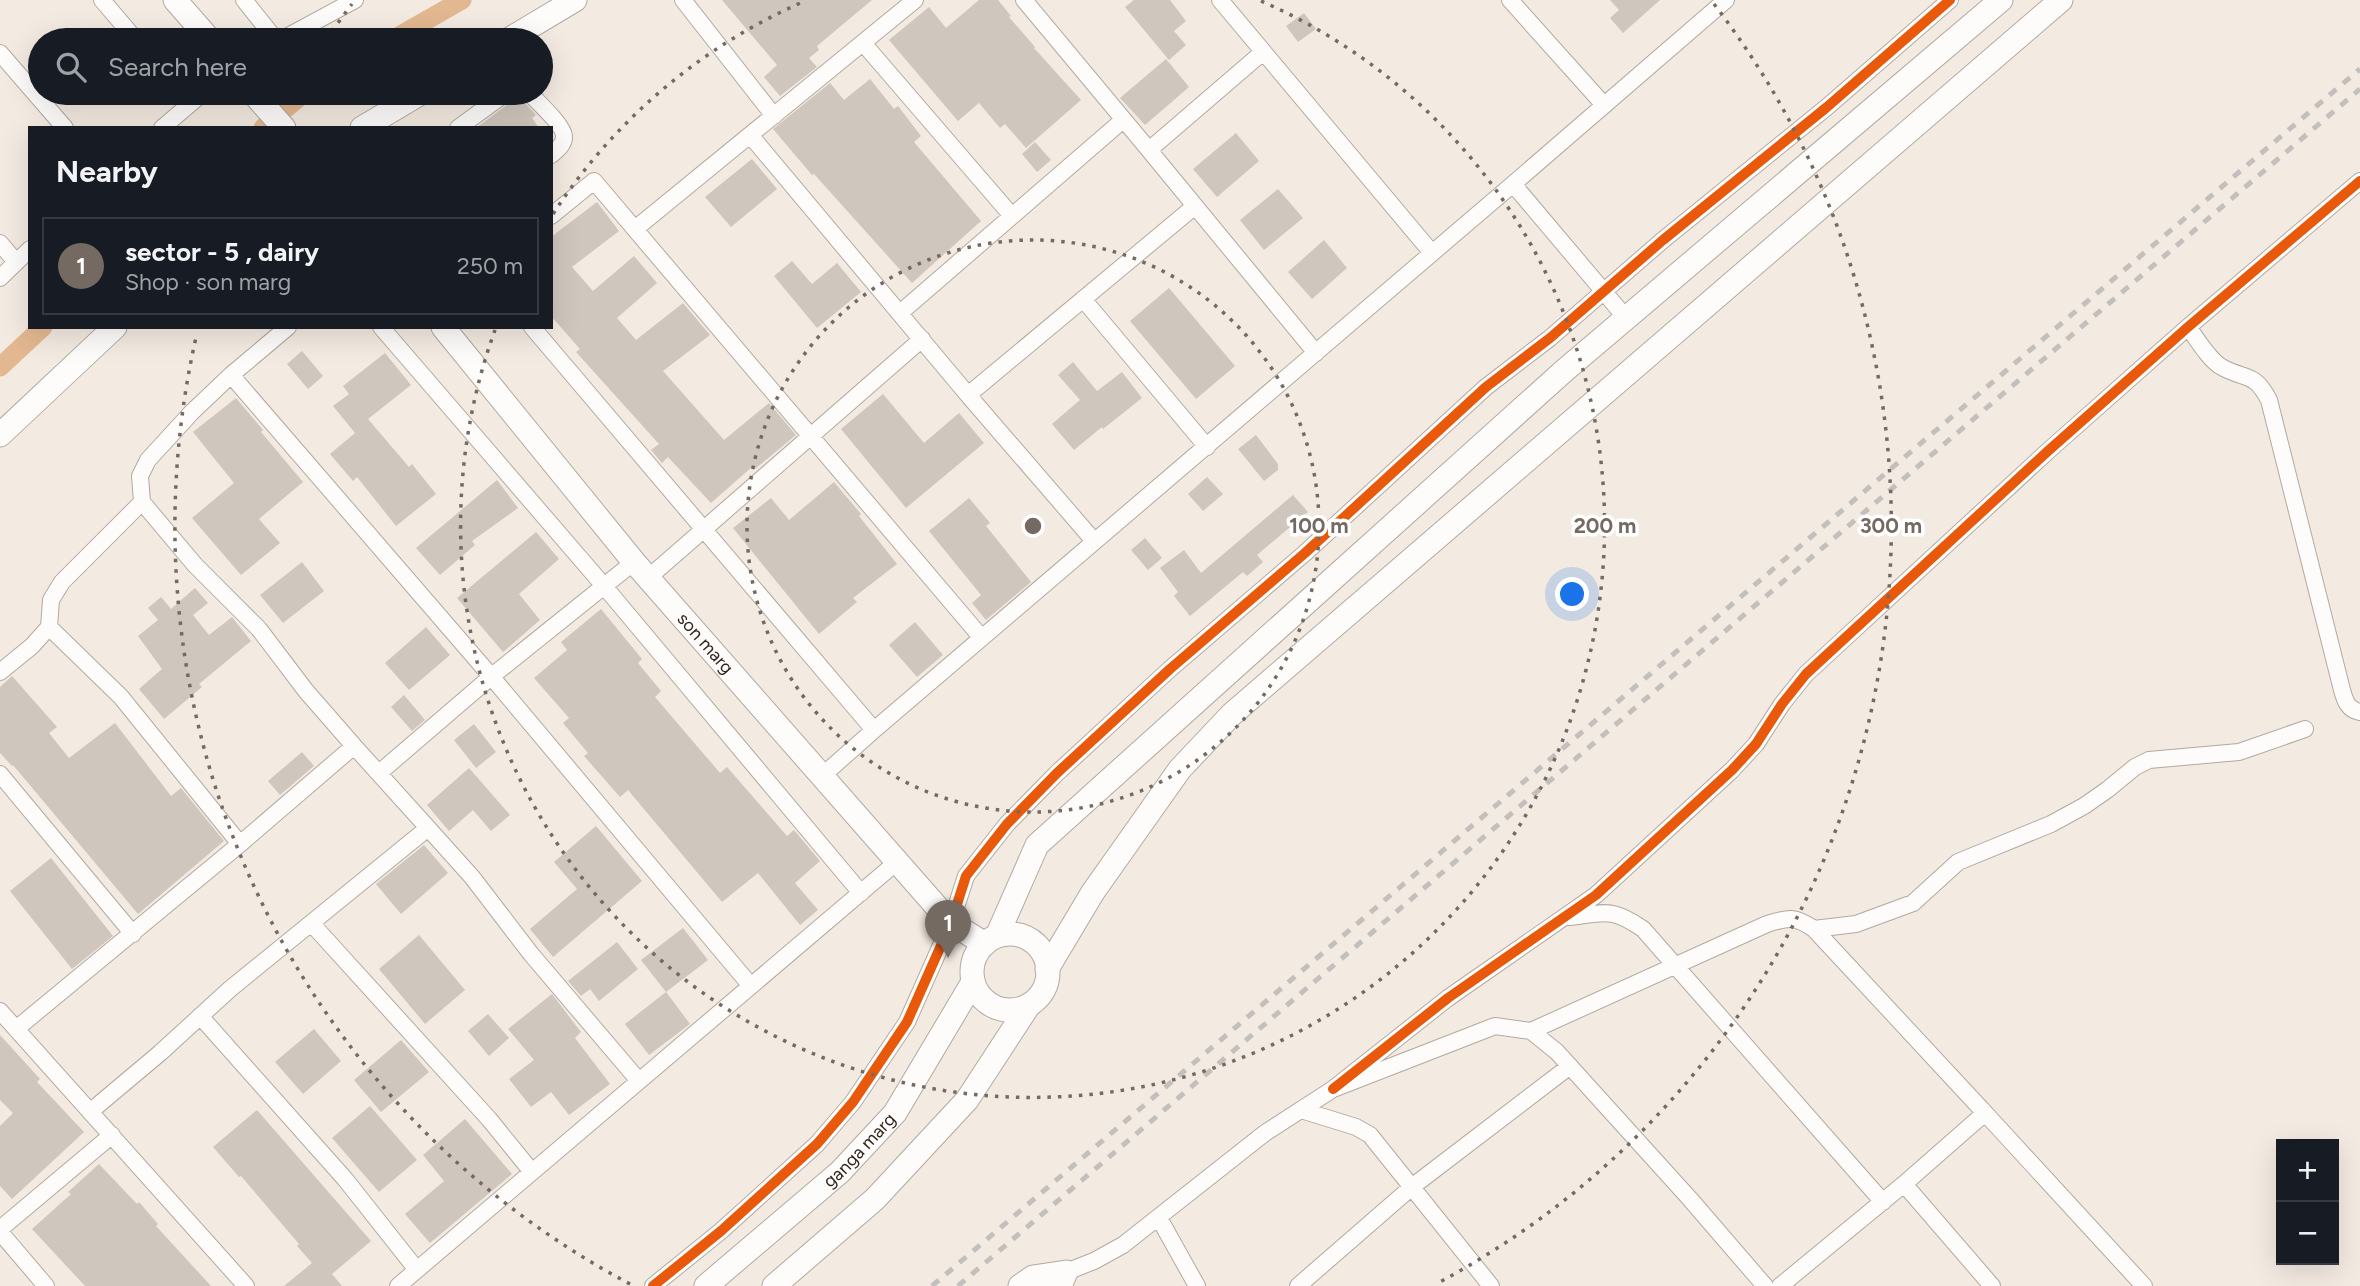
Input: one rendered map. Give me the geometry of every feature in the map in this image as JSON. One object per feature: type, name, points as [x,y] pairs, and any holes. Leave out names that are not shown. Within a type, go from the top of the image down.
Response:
[{"type":"street","points":[[102,0],[126,28]]},
{"type":"street","points":[[175,0],[200,28]]},
{"type":"street","points":[[244,0],[268,28]]},
{"type":"street","points":[[301,28],[355,0]]},
{"type":"street","points":[[528,28],[575,0]]},
{"type":"street","points":[[683,0],[774,116]]},
{"type":"street","points":[[635,229],[915,0]]},
{"type":"street","points":[[1024,0],[1316,353]]},
{"type":"street","points":[[1220,0],[1432,253]]},
{"type":"street","points":[[1510,0],[1604,105]]},
{"type":"street","points":[[653,1286],[721,1231],[817,1144],[853,1102],[907,1022],[951,923],[966,876],[1007,824],[1057,773],[1170,668],[1305,553],[1486,387],[1550,338],[1827,107],[1950,0]]},
{"type":"street","points":[[1029,1005],[1002,1009],[989,1004],[979,994],[973,982],[974,961],[976,954],[991,940],[1037,845],[1565,370],[2001,0]]},
{"type":"street","points":[[1047,969],[1093,892],[1180,769],[1232,714],[2062,0]]},
{"type":"street","points":[[822,776],[981,637],[1513,184],[1719,2]]},
{"type":"street","points":[[863,43],[1012,216]]},
{"type":"street","points":[[1149,150],[1263,52]]},
{"type":"street","points":[[0,53],[28,85]]},
{"type":"street","points":[[45,105],[63,126]]},
{"type":"street","points":[[164,126],[180,105]]},
{"type":"street","points":[[264,105],[282,126]]},
{"type":"street","points":[[366,126],[401,105]]},
{"type":"street","points":[[461,126],[490,105]]},
{"type":"street","points":[[540,105],[563,131],[565,139],[553,153]]},
{"type":"street","points":[[900,313],[1124,120]]},
{"type":"street","points":[[750,135],[1094,541]]},
{"type":"street","points":[[553,214],[594,181],[981,637]]},
{"type":"street","points":[[1020,1286],[1033,1277],[1063,1279],[1124,1245],[1265,1133],[1333,1088],[1448,999],[1596,895],[1732,771],[1756,744],[1806,674],[2048,451],[2188,327],[2360,181]]},
{"type":"street","points":[[1513,184],[1626,318]]},
{"type":"street","points":[[968,395],[1195,206]]},
{"type":"street","points":[[0,243],[16,261]]},
{"type":"street","points":[[0,278],[28,251]]},
{"type":"street","points":[[1083,299],[1207,447]]},
{"type":"street","points":[[2188,327],[2217,365],[2253,378],[2269,400],[2346,704],[2353,711],[2360,712]]},
{"type":"street","points":[[0,435],[113,329]]},
{"type":"street","points":[[286,329],[192,412],[148,460],[140,476],[142,502],[195,565],[259,629],[306,691],[472,877],[531,954],[639,1081]]},
{"type":"street","points":[[382,329],[604,586],[861,893]]},
{"type":"street","name":"son marg","points":[[445,329],[641,570],[951,923],[991,940]]},
{"type":"street","points":[[534,329],[874,730]]},
{"type":"street","points":[[379,773],[492,676],[604,586],[641,570],[703,529],[922,339]]},
{"type":"street","points":[[231,375],[492,676],[751,986]]},
{"type":"street","points":[[0,672],[32,646],[49,627],[51,600],[62,582],[142,502]]},
{"type":"street","points":[[49,627],[121,697],[240,844]]},
{"type":"street","points":[[1814,929],[1856,924],[1913,903],[1958,862],[2051,824],[2084,806],[2135,767],[2149,760],[2239,752],[2305,729]]},
{"type":"street","points":[[16,1029],[133,934],[354,746]]},
{"type":"street","points":[[0,774],[133,934]]},
{"type":"street","points":[[90,1111],[160,1054],[230,989],[428,828]]},
{"type":"street","points":[[398,1286],[898,861]]},
{"type":"street","points":[[1567,917],[1612,912],[1643,929],[1883,1202]]},
{"type":"street","points":[[1531,1031],[1767,924],[1787,918],[1801,920],[1814,929],[2144,1286]]},
{"type":"street","points":[[312,924],[489,1119],[532,1172]]},
{"type":"street","points":[[774,1286],[876,1199],[967,1100],[1029,1005],[1039,996],[1046,983],[1047,969],[1044,956],[1036,944],[1024,937],[1010,934],[991,940]]},
{"type":"street","name":"ganga marg","points":[[705,1286],[840,1171],[895,1113],[973,982]]},
{"type":"street","points":[[0,1011],[246,1286]]},
{"type":"street","points":[[200,1016],[345,1179],[417,1270]]},
{"type":"street","points":[[1333,1088],[1495,1026],[1531,1031],[1570,1066],[1765,1286]]},
{"type":"street","points":[[1298,1286],[1413,1186],[1570,1066]]},
{"type":"street","points":[[1301,1110],[1356,1127],[1370,1135],[1491,1286]]},
{"type":"street","points":[[1780,1286],[1883,1202],[1985,1113]]},
{"type":"street","points":[[46,1286],[0,1230],[112,1135]]},
{"type":"street","points":[[1904,1184],[1992,1286]]},
{"type":"street","points":[[1158,1218],[1197,1286]]},
{"type":"building","points":[[722,0],[872,0],[817,46],[819,50],[809,58],[817,67],[780,96],[764,77],[777,65]]},
{"type":"building","points":[[979,0],[998,0],[1034,48],[1081,100],[1026,148],[1005,124],[1000,128],[979,103],[958,121],[889,40],[929,7],[946,28]]},
{"type":"building","points":[[1134,0],[1170,0],[1186,21],[1174,31],[1186,45],[1169,60],[1125,7]]},
{"type":"building","points":[[1610,0],[1660,0],[1623,33],[1610,18],[1619,10]]},
{"type":"building","points":[[1304,13],[1316,29],[1298,42],[1286,26]]},
{"type":"building","points":[[1166,59],[1189,87],[1145,125],[1120,98]]},
{"type":"building","points":[[870,79],[894,109],[898,106],[921,136],[914,142],[981,221],[912,283],[773,129],[830,83],[844,100]]},
{"type":"building","points":[[507,105],[527,105],[536,115],[532,118],[538,126],[479,126]]},
{"type":"building","points":[[1236,133],[1259,161],[1217,197],[1193,169]]},
{"type":"building","points":[[1035,142],[1051,160],[1037,172],[1022,154]]},
{"type":"building","points":[[752,159],[777,189],[731,227],[705,197]]},
{"type":"building","points":[[1278,189],[1303,218],[1264,250],[1240,220]]},
{"type":"building","points":[[597,202],[619,231],[572,267],[593,291],[634,256],[657,283],[617,318],[636,340],[683,303],[710,335],[663,371],[724,440],[769,403],[796,435],[755,469],[753,466],[711,503],[668,457],[662,463],[651,450],[659,444],[576,352],[580,349],[553,318],[553,235]]},
{"type":"building","points":[[1324,240],[1347,268],[1312,299],[1288,272]]},
{"type":"building","points":[[792,261],[812,284],[837,263],[861,292],[817,328],[774,276]]},
{"type":"building","points":[[1169,288],[1235,366],[1196,399],[1130,321]]},
{"type":"building","points":[[302,351],[323,376],[308,389],[287,364]]},
{"type":"building","points":[[385,353],[411,385],[368,419],[409,467],[412,464],[436,494],[396,526],[357,477],[353,481],[330,454],[355,433],[333,406],[349,394],[343,386]]},
{"type":"building","points":[[1073,362],[1097,391],[1122,372],[1142,398],[1074,450],[1052,424],[1080,400],[1058,375]]},
{"type":"building","points":[[883,394],[924,443],[959,413],[984,443],[906,508],[841,429]]},
{"type":"building","points":[[236,398],[303,482],[259,519],[280,543],[241,575],[192,518],[234,483],[193,432]]},
{"type":"building","points":[[1256,435],[1278,464],[1278,470],[1264,481],[1238,449]]},
{"type":"building","points":[[1207,477],[1223,494],[1203,511],[1188,494]]},
{"type":"building","points":[[497,480],[518,508],[472,541],[475,545],[440,575],[416,548]]},
{"type":"building","points":[[834,482],[897,564],[853,598],[857,602],[819,634],[733,528],[771,498],[789,520]]},
{"type":"building","points":[[1293,495],[1308,512],[1257,555],[1263,562],[1247,576],[1243,572],[1190,616],[1174,596],[1178,592],[1160,568],[1184,550],[1201,573]]},
{"type":"building","points":[[969,498],[990,523],[986,526],[1031,582],[986,620],[972,603],[981,595],[929,531]]},
{"type":"building","points":[[536,532],[559,559],[519,594],[540,620],[503,652],[457,598]]},
{"type":"building","points":[[1145,538],[1162,558],[1148,570],[1131,550]]},
{"type":"building","points":[[302,562],[324,591],[283,623],[260,595]]},
{"type":"building","points":[[195,588],[208,603],[193,615],[209,635],[232,617],[251,641],[199,684],[202,687],[164,719],[139,689],[162,669],[138,636],[158,620],[148,608],[161,597],[171,609]]},
{"type":"building","points":[[601,609],[642,659],[638,663],[661,691],[655,697],[720,773],[727,767],[787,836],[794,830],[820,861],[795,883],[818,910],[800,925],[758,873],[722,902],[628,790],[620,797],[584,756],[588,753],[563,723],[569,718],[534,678],[567,650],[561,642]]},
{"type":"building","points":[[915,622],[943,655],[917,677],[889,645]]},
{"type":"building","points":[[426,627],[450,655],[409,690],[385,663]]},
{"type":"building","points":[[12,676],[57,727],[49,733],[69,758],[115,723],[171,796],[181,788],[224,841],[138,914],[0,753],[0,687]]},
{"type":"building","points":[[404,695],[425,720],[412,731],[391,707]]},
{"type":"building","points":[[474,724],[496,752],[476,768],[454,740]]},
{"type":"building","points":[[302,752],[314,766],[280,795],[268,781]]},
{"type":"building","points":[[469,768],[510,815],[491,831],[473,810],[449,831],[427,805]]},
{"type":"building","points":[[596,826],[642,881],[553,957],[530,929],[577,889],[554,862]]},
{"type":"building","points":[[424,845],[448,873],[401,914],[376,884]]},
{"type":"building","points":[[51,858],[113,936],[72,969],[10,891]]},
{"type":"building","points":[[683,928],[708,960],[666,992],[641,960]]},
{"type":"building","points":[[419,935],[465,990],[425,1024],[379,969]]},
{"type":"building","points":[[617,942],[638,969],[599,1001],[590,989],[581,996],[568,981]]},
{"type":"building","points":[[666,992],[690,1024],[649,1055],[625,1024]]},
{"type":"building","points":[[552,994],[581,1032],[575,1038],[610,1084],[569,1115],[551,1092],[531,1107],[509,1079],[534,1060],[508,1029]]},
{"type":"building","points":[[488,1014],[509,1038],[489,1056],[468,1031]]},
{"type":"building","points":[[314,1029],[341,1061],[303,1094],[275,1062]]},
{"type":"building","points":[[0,1035],[40,1079],[37,1082],[84,1132],[12,1199],[0,1186],[0,1126],[13,1113],[0,1100]]},
{"type":"building","points":[[401,1040],[429,1072],[381,1112],[354,1080]]},
{"type":"building","points":[[370,1106],[417,1160],[379,1192],[332,1138]]},
{"type":"building","points":[[257,1110],[371,1241],[332,1274],[342,1286],[284,1286],[312,1263],[241,1176],[239,1177],[213,1147]]},
{"type":"building","points":[[465,1119],[512,1174],[430,1243],[405,1214],[444,1181],[423,1155]]},
{"type":"building","points":[[99,1164],[137,1204],[139,1202],[158,1224],[156,1226],[211,1286],[85,1286],[32,1229]]},
{"type":"waterway","points":[[413,28],[462,0]]},
{"type":"waterway","points":[[265,126],[290,105]]},
{"type":"waterway","points":[[0,367],[41,329]]},
{"type":"railway","points":[[932,1286],[2360,69]]},
{"type":"railway","points":[[958,1286],[2360,89]]},
{"type":"cycle path","points":[[653,1286],[721,1231],[817,1144],[853,1102],[907,1022],[951,923],[966,876],[1007,824],[1057,773],[1170,669],[1305,553],[1486,387],[1550,338],[1663,240],[1827,107],[1950,0]]},
{"type":"cycle path","points":[[1333,1089],[1448,998],[1596,895],[1732,770],[1756,744],[1806,674],[2048,451],[2188,327],[2360,181]]},
{"type":"place","name":"sector - 5 , dairy","points":[[948,958]]}]
